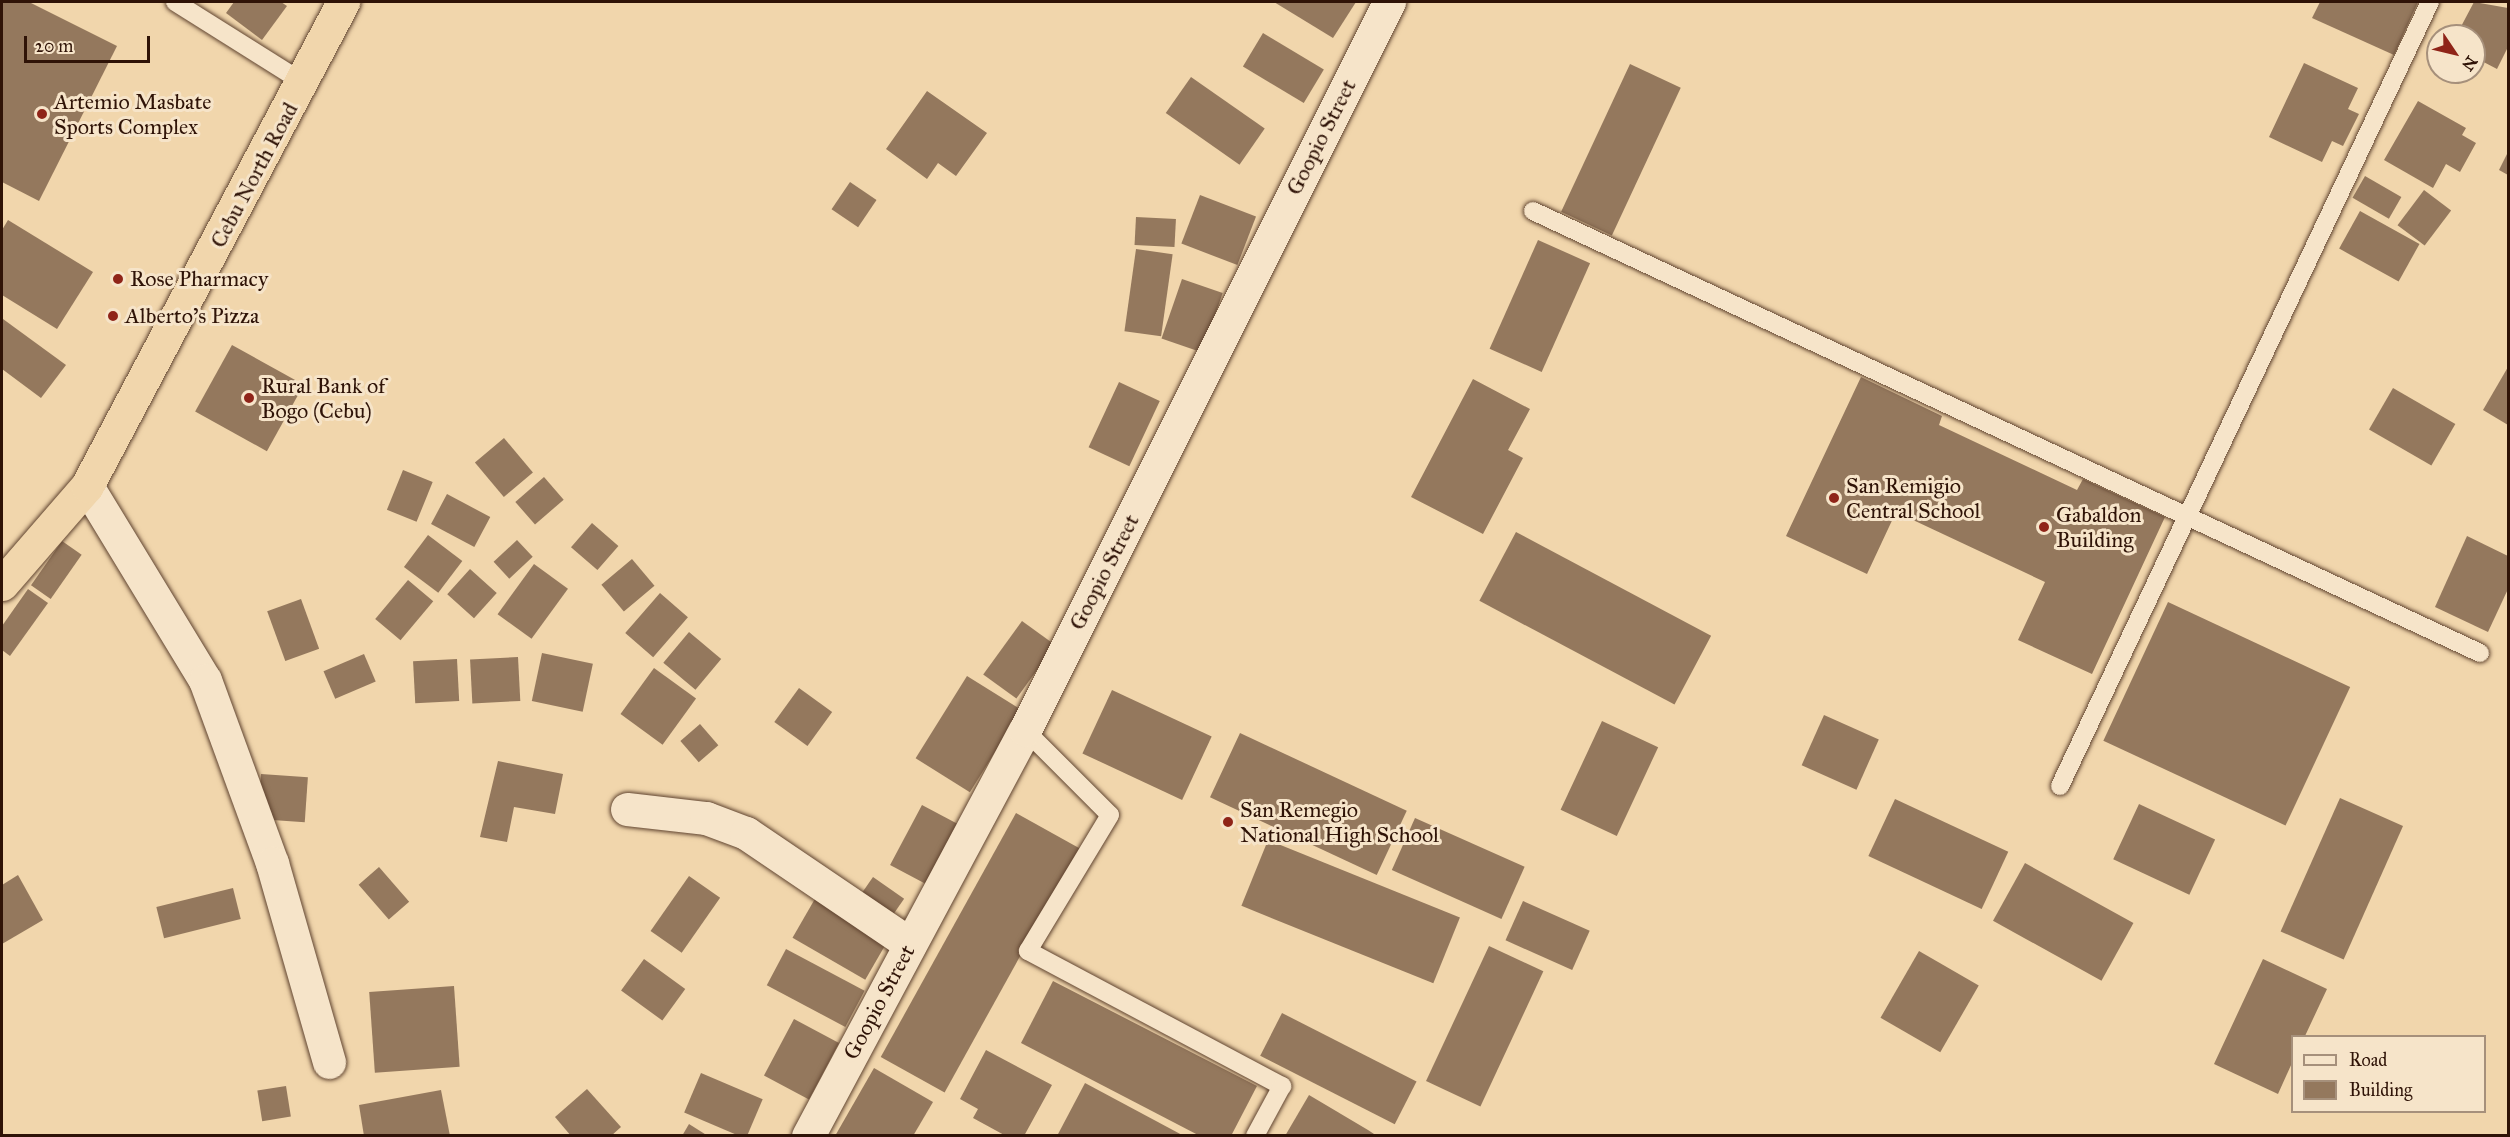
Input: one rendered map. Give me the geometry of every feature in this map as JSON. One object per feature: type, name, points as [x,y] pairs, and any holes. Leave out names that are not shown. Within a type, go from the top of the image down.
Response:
[{"type":"highway","name":"Cebu North Road","points":[[2,584],[87,486],[304,83],[343,2]]},
{"type":"street","name":"Goopio Street","points":[[808,1136],[1025,730],[1389,2]]},
{"type":"street","points":[[87,486],[205,680],[272,863],[329,1062]]},
{"type":"street","points":[[627,809],[706,818],[746,834],[910,944]]},
{"type":"lane","points":[[175,2],[304,83]]},
{"type":"lane","points":[[2060,786],[2430,2]]},
{"type":"lane","points":[[1533,211],[2480,653]]},
{"type":"lane","points":[[1025,730],[1110,815],[1028,951],[1282,1086],[1255,1136]]},
{"type":"building","name":"Artemio Masbate Sports Complex","points":[[2,2],[29,2],[117,46],[39,201],[2,182]]},
{"type":"building","points":[[234,2],[281,2],[287,6],[262,40],[226,13]]},
{"type":"building","points":[[1274,2],[1356,2],[1333,38]]},
{"type":"building","points":[[2320,2],[2418,2],[2394,55],[2312,18]]},
{"type":"building","points":[[2474,2],[2508,8],[2508,47],[2497,69],[2486,63],[2486,24],[2462,24]]},
{"type":"building","points":[[1263,33],[1324,70],[1304,103],[1243,66]]},
{"type":"building","points":[[2304,63],[2358,88],[2348,109],[2359,114],[2343,146],[2332,141],[2322,162],[2269,137]]},
{"type":"building","points":[[1630,64],[1681,88],[1612,235],[1561,212]]},
{"type":"building","points":[[1191,77],[1265,129],[1239,165],[1166,113]]},
{"type":"building","points":[[927,91],[987,133],[956,176],[938,163],[927,179],[886,149]]},
{"type":"building","points":[[2418,101],[2466,128],[2462,135],[2476,143],[2460,172],[2446,164],[2433,188],[2384,160]]},
{"type":"building","points":[[2508,152],[2508,175],[2499,170]]},
{"type":"building","points":[[2365,176],[2401,197],[2389,219],[2352,198]]},
{"type":"building","points":[[850,182],[877,200],[858,227],[832,209]]},
{"type":"building","points":[[2424,190],[2451,210],[2425,246],[2398,225]]},
{"type":"building","points":[[1200,195],[1256,217],[1237,265],[1181,244]]},
{"type":"building","points":[[2360,211],[2419,244],[2399,282],[2339,249]]},
{"type":"building","points":[[1136,217],[1176,219],[1174,247],[1135,245]]},
{"type":"building","points":[[8,220],[93,272],[57,329],[2,295],[2,230]]},
{"type":"building","points":[[1538,240],[1590,263],[1542,372],[1490,349]]},
{"type":"building","points":[[1136,249],[1173,254],[1161,336],[1124,331]]},
{"type":"building","points":[[1182,279],[1223,293],[1202,353],[1161,339]]},
{"type":"building","points":[[3,319],[66,365],[41,398],[2,369]]},
{"type":"building","name":"Rural Bank of Bogo (Cebu)","points":[[232,345],[304,385],[267,451],[195,411]]},
{"type":"building","points":[[2508,367],[2508,425],[2483,410]]},
{"type":"building","name":"Gabaldon Building","points":[[1861,377],[1942,416],[1939,425],[2077,490],[2083,479],[2165,517],[2092,674],[2018,640],[2045,582],[1896,512],[1867,574],[1786,536]]},
{"type":"building","points":[[1473,379],[1530,409],[1508,450],[1523,458],[1483,534],[1411,497]]},
{"type":"building","points":[[1119,382],[1160,401],[1129,466],[1089,447]]},
{"type":"building","points":[[2393,388],[2455,424],[2431,466],[2369,430]]},
{"type":"building","points":[[504,438],[533,472],[504,497],[475,462]]},
{"type":"building","points":[[403,470],[433,482],[417,522],[387,510]]},
{"type":"building","points":[[544,477],[564,500],[535,525],[515,502]]},
{"type":"building","points":[[447,494],[490,517],[474,547],[431,524]]},
{"type":"building","points":[[592,523],[618,546],[597,570],[571,547]]},
{"type":"building","points":[[1516,532],[1711,636],[1675,705],[1479,601]]},
{"type":"building","points":[[428,535],[462,561],[438,593],[404,567]]},
{"type":"building","points":[[2467,536],[2508,556],[2508,589],[2488,632],[2435,607]]},
{"type":"building","points":[[517,540],[533,557],[509,579],[494,562]]},
{"type":"building","points":[[62,541],[82,555],[51,599],[31,585]]},
{"type":"building","points":[[632,559],[654,586],[624,612],[601,585]]},
{"type":"building","points":[[534,564],[568,589],[532,639],[498,614]]},
{"type":"building","points":[[470,569],[497,593],[474,618],[447,594]]},
{"type":"building","points":[[408,580],[433,601],[400,640],[375,619]]},
{"type":"building","points":[[28,589],[48,603],[10,656],[2,650],[2,626]]},
{"type":"building","points":[[660,593],[688,617],[653,657],[625,633]]},
{"type":"building","points":[[301,599],[319,649],[285,661],[267,611]]},
{"type":"building","points":[[2168,602],[2350,687],[2286,826],[2103,741]]},
{"type":"building","points":[[1022,621],[1055,645],[1016,698],[983,674]]},
{"type":"building","points":[[689,632],[721,659],[695,690],[663,663]]},
{"type":"building","points":[[542,653],[593,664],[583,712],[532,701]]},
{"type":"building","points":[[364,654],[376,682],[335,699],[323,671]]},
{"type":"building","points":[[518,657],[520,701],[472,703],[470,660]]},
{"type":"building","points":[[457,659],[459,701],[415,703],[413,661]]},
{"type":"building","points":[[654,668],[696,699],[663,745],[620,714]]},
{"type":"building","points":[[967,676],[1021,710],[970,792],[916,758]]},
{"type":"building","points":[[799,688],[832,712],[807,746],[774,722]]},
{"type":"building","points":[[1112,690],[1212,736],[1182,800],[1082,753]]},
{"type":"building","points":[[1824,715],[1879,739],[1856,790],[1802,765]]},
{"type":"building","points":[[1602,721],[1658,747],[1617,836],[1561,810]]},
{"type":"building","points":[[700,724],[718,745],[699,762],[680,741]]},
{"type":"building","points":[[1240,733],[1407,811],[1377,875],[1210,797]]},
{"type":"building","points":[[498,761],[563,774],[555,814],[514,807],[507,842],[480,837]]},
{"type":"building","points":[[261,774],[308,777],[305,822],[258,819]]},
{"type":"building","points":[[2340,798],[2403,826],[2344,959],[2281,931]]},
{"type":"building","points":[[1895,799],[2008,852],[1982,909],[1868,856]]},
{"type":"building","points":[[2139,804],[2215,839],[2189,895],[2113,859]]},
{"type":"building","points":[[922,805],[957,824],[925,884],[890,865]]},
{"type":"building","points":[[1016,813],[1080,848],[945,1092],[881,1057]]},
{"type":"building","points":[[1415,818],[1525,867],[1501,919],[1392,870]]},
{"type":"building","points":[[1268,840],[1460,918],[1433,983],[1241,906]]},
{"type":"building","points":[[2025,863],[2133,923],[2101,981],[1993,921]]},
{"type":"building","points":[[379,867],[409,902],[389,919],[359,885]]},
{"type":"building","points":[[18,875],[43,920],[2,944],[2,885]]},
{"type":"building","points":[[689,876],[720,898],[682,953],[651,931]]},
{"type":"building","points":[[873,877],[904,899],[893,915],[862,893]]},
{"type":"building","points":[[233,888],[241,919],[164,938],[156,907]]},
{"type":"building","points":[[816,897],[889,939],[865,980],[792,938]]},
{"type":"building","points":[[1523,901],[1590,931],[1572,970],[1506,940]]},
{"type":"building","points":[[1489,946],[1543,971],[1480,1106],[1426,1081]]},
{"type":"building","points":[[786,949],[865,991],[845,1027],[767,985]]},
{"type":"building","points":[[1919,951],[1979,986],[1940,1052],[1881,1018]]},
{"type":"building","points":[[644,959],[685,989],[662,1021],[621,991]]},
{"type":"building","points":[[2263,959],[2327,989],[2305,1035],[2291,1035],[2291,1065],[2278,1094],[2214,1064]]},
{"type":"building","points":[[1053,981],[1257,1086],[1231,1136],[1200,1136],[1021,1043]]},
{"type":"building","points":[[454,986],[460,1067],[375,1073],[369,992]]},
{"type":"building","points":[[1282,1013],[1417,1082],[1395,1124],[1260,1056]]},
{"type":"building","points":[[794,1019],[839,1043],[809,1099],[764,1076]]},
{"type":"building","points":[[986,1050],[1052,1085],[1024,1136],[1006,1136],[973,1118],[978,1109],[960,1099]]},
{"type":"building","points":[[874,1068],[933,1102],[913,1136],[835,1136]]},
{"type":"building","points":[[701,1073],[763,1099],[747,1136],[739,1136],[684,1113]]},
{"type":"building","points":[[1085,1083],[1184,1136],[1057,1136]]},
{"type":"building","points":[[286,1086],[291,1117],[262,1121],[257,1091]]},
{"type":"building","points":[[587,1089],[621,1127],[611,1136],[571,1136],[555,1117]]},
{"type":"building","points":[[441,1090],[450,1136],[364,1136],[359,1105]]},
{"type":"building","points":[[1309,1095],[1368,1130],[1377,1136],[1285,1136]]},
{"type":"building","points":[[689,1124],[708,1136],[682,1136]]},
{"type":"place","name":"Artemio Masbate Sports Complex","points":[[42,114]]},
{"type":"place","name":"Rose Pharmacy","points":[[118,279]]},
{"type":"place","name":"Alberto's Pizza","points":[[113,316]]},
{"type":"place","name":"Rural Bank of Bogo (Cebu)","points":[[249,398]]},
{"type":"place","name":"San Remigio Central School","points":[[1834,498]]},
{"type":"place","name":"Gabaldon Building","points":[[2044,527]]},
{"type":"place","name":"San Remegio National High School","points":[[1228,822]]}]
